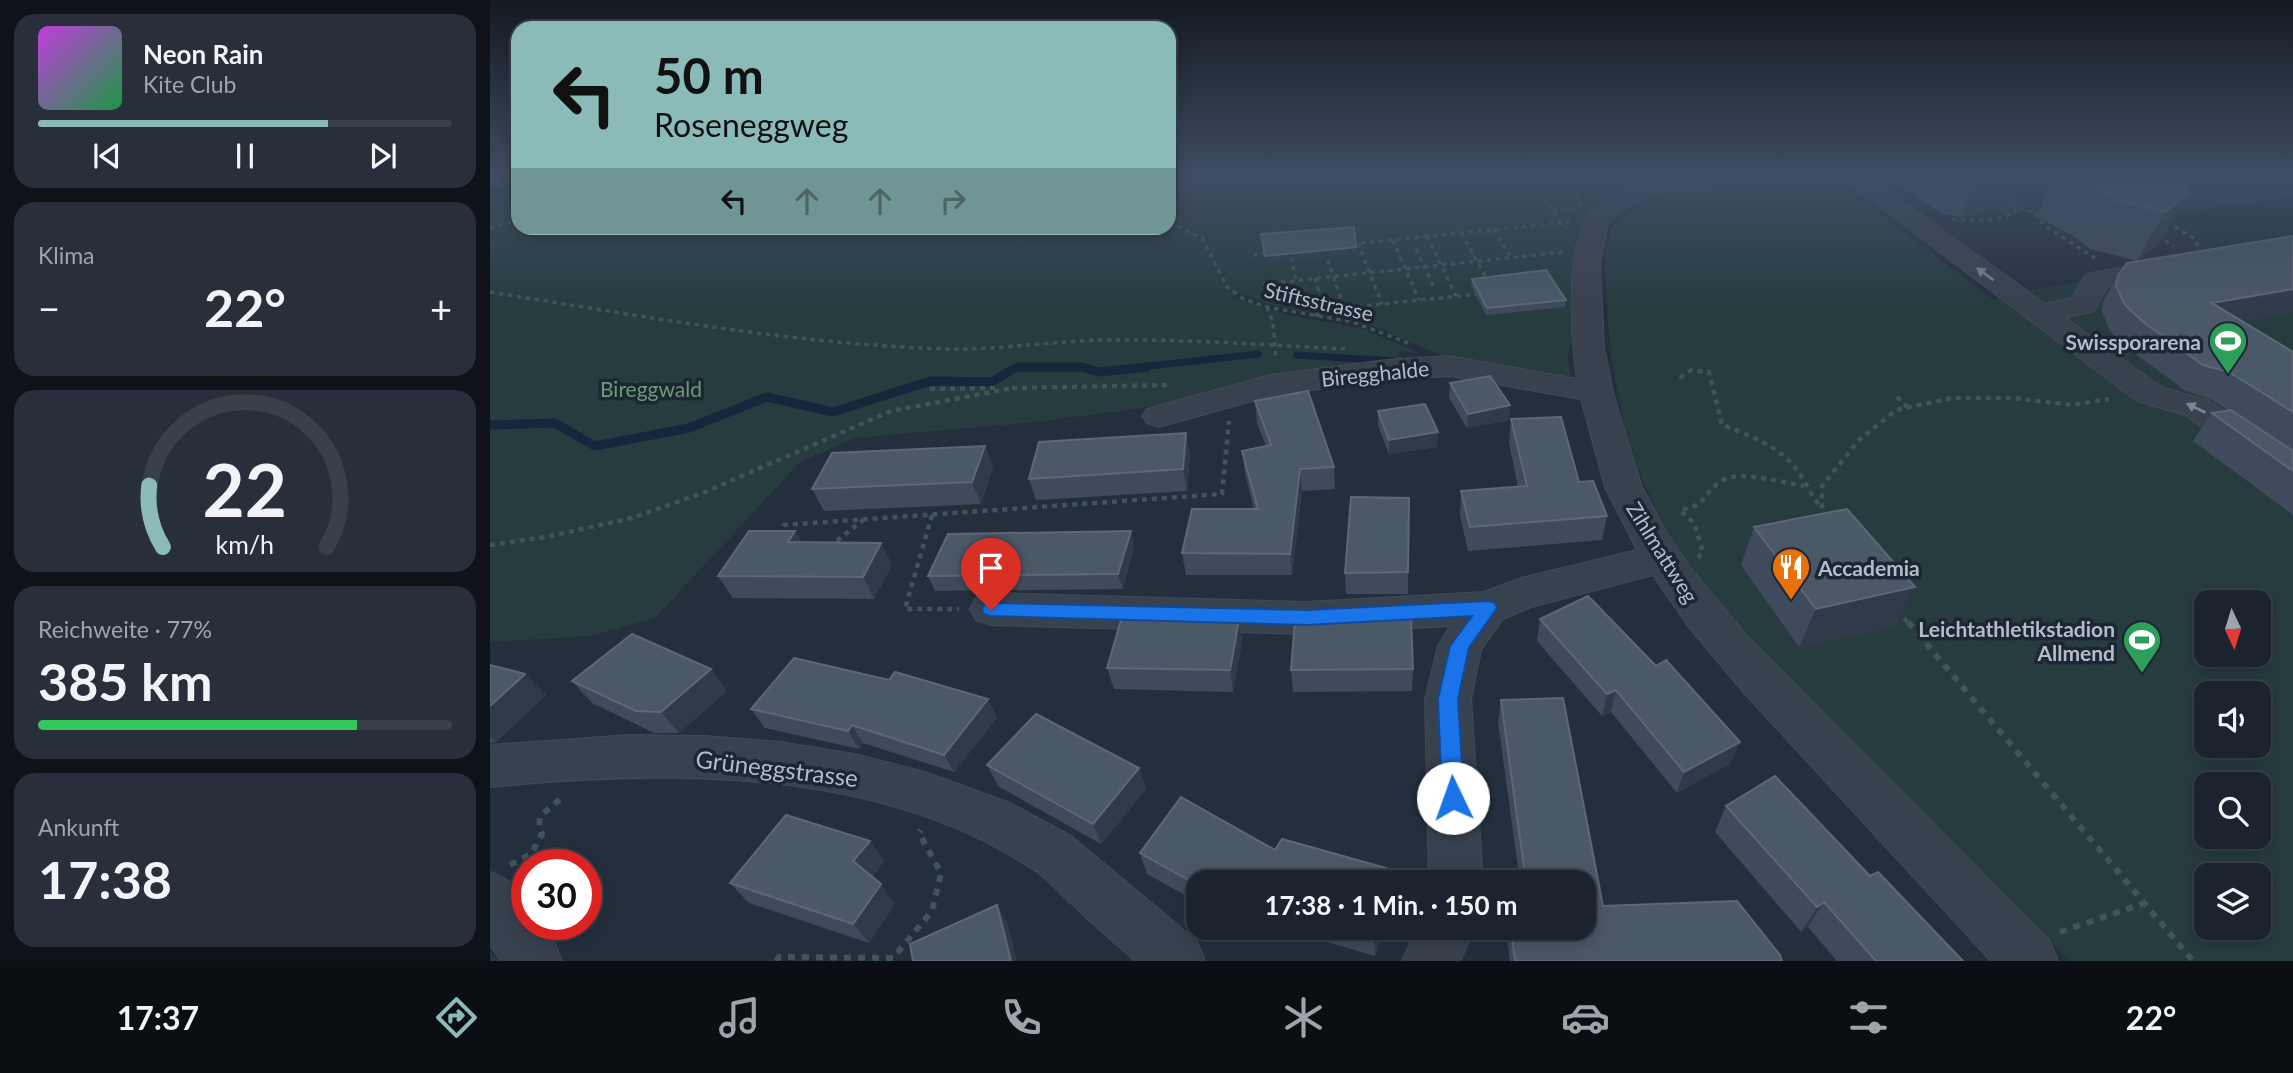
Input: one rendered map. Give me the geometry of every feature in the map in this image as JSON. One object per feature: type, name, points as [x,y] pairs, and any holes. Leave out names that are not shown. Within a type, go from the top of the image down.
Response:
[{"type":"street","name":"Zihlmattweg","points":[[1598,220],[1588,239],[1585,321],[1594,390],[1629,503],[1667,567],[1739,657],[2030,961]]},
{"type":"street","points":[[1911,220],[2149,394],[2197,408],[2293,473]]},
{"type":"street","name":"Biregghalde","points":[[1159,416],[1271,385],[1386,370],[1449,366],[1559,387],[1594,390]]},
{"type":"street","points":[[991,610],[1307,618],[1488,608],[1521,594],[1667,567]]},
{"type":"street","points":[[1455,870],[1448,699],[1460,646],[1488,608]]},
{"type":"street","name":"Grüneggstrasse","points":[[490,766],[523,762],[665,756],[808,767],[881,781],[945,800],[983,815],[1054,854],[1166,957]]},
{"type":"street","points":[[497,883],[534,961]]},
{"type":"street","points":[[1430,961],[1441,940]]},
{"type":"lane","points":[[2040,314],[2084,305],[2096,280],[2187,256]]},
{"type":"path","points":[[1558,220],[1570,233],[1576,221]]},
{"type":"path","points":[[2040,220],[2045,226],[2122,275]]},
{"type":"path","points":[[2146,230],[2187,256],[2203,262],[2195,239],[2165,220]]},
{"type":"path","points":[[490,228],[511,221]]},
{"type":"path","points":[[1347,244],[1560,223]]},
{"type":"path","name":"Stiftsstrasse","points":[[1176,226],[1202,239],[1227,287],[1244,299],[1266,307],[1373,328],[1402,340],[1449,366]]},
{"type":"path","points":[[1494,229],[1511,258]]},
{"type":"path","points":[[1461,233],[1488,282]]},
{"type":"path","points":[[1427,236],[1456,296]]},
{"type":"path","points":[[1393,240],[1419,300]]},
{"type":"path","points":[[1359,243],[1382,304]]},
{"type":"path","points":[[1324,247],[1344,308]]},
{"type":"path","points":[[1416,249],[1434,287]]},
{"type":"path","points":[[1290,250],[1296,280]]},
{"type":"path","points":[[1263,284],[1572,251]]},
{"type":"path","points":[[1253,255],[1278,252]]},
{"type":"path","points":[[1315,278],[1324,310]]},
{"type":"path","points":[[490,292],[764,336],[847,343],[949,349],[1102,340],[1177,340],[1356,349]]},
{"type":"path","points":[[1315,316],[1324,310],[1481,293]]},
{"type":"path","points":[[1266,307],[1273,323],[1276,346],[1271,385]]},
{"type":"path","points":[[1681,378],[1691,370],[1709,372],[1723,425],[1751,435],[1795,467],[1804,486],[1834,528]]},
{"type":"path","points":[[930,389],[1181,385]]},
{"type":"path","points":[[490,544],[545,537],[632,518],[705,492],[891,411],[928,401],[1013,388]]},
{"type":"path","points":[[1822,508],[1822,486],[1859,440],[1896,410],[1952,398],[2013,398],[2073,405],[2149,394]]},
{"type":"path","points":[[1897,397],[1908,408]]},
{"type":"path","points":[[767,536],[779,535],[784,525],[1222,494],[1228,428]]},
{"type":"path","points":[[1667,567],[1690,569],[1703,552],[1694,523],[1680,510],[1698,507],[1715,484],[1724,478],[1735,475],[1804,486]]},
{"type":"path","points":[[932,514],[905,609],[991,610]]},
{"type":"path","points":[[826,550],[832,542],[864,520]]},
{"type":"path","points":[[1890,600],[2142,904],[2193,961]]},
{"type":"path","points":[[497,883],[540,845],[542,834],[537,826],[538,816],[573,786]]},
{"type":"path","points":[[776,961],[779,957],[894,958],[932,911],[941,873],[919,833],[923,826]]},
{"type":"path","points":[[2098,919],[2142,904]]},
{"type":"green space","name":"Bireggwald","points":[[490,220],[511,220],[511,235],[1176,235],[1176,220],[1587,220],[1577,231],[1575,239],[1576,312],[1568,358],[1571,375],[1567,377],[1453,360],[1368,324],[1271,305],[1239,293],[1233,296],[1289,315],[1363,329],[1420,353],[1400,351],[1399,357],[1409,359],[1409,363],[1242,383],[1183,402],[1034,422],[855,438],[800,462],[655,618],[591,636],[490,642]]},
{"type":"green space","points":[[1620,220],[1886,220],[1994,300],[2024,291],[2293,248],[2293,961],[2070,961],[1933,827],[1765,655],[1723,609],[1685,559],[1653,504],[1641,474],[1630,444],[1615,382],[1605,276],[1607,244]]},
{"type":"building","points":[[1354,227],[1356,247],[1265,256],[1261,234]]},
{"type":"building","points":[[2293,236],[2293,289],[2212,303],[2293,352],[2293,412],[2229,372],[2203,365],[2142,321],[2125,305],[2116,286],[2118,276],[2127,263]]},
{"type":"building","points":[[1546,270],[1566,300],[1487,308],[1472,279]]},
{"type":"building","points":[[1490,376],[1510,405],[1468,414],[1450,383]]},
{"type":"building","points":[[1308,391],[1334,467],[1300,469],[1290,554],[1182,553],[1192,509],[1258,509],[1242,451],[1271,445],[1255,401]]},
{"type":"building","points":[[1425,404],[1438,432],[1389,440],[1378,411]]},
{"type":"building","points":[[2231,410],[2293,451],[2293,471],[2212,413]]},
{"type":"building","points":[[1561,417],[1579,482],[1593,481],[1607,516],[1470,527],[1461,491],[1527,486],[1511,419]]},
{"type":"building","points":[[1186,433],[1183,469],[1029,479],[1039,442]]},
{"type":"building","points":[[985,446],[972,482],[812,489],[832,453]]},
{"type":"building","points":[[1351,497],[1409,498],[1408,572],[1345,573]]},
{"type":"building","points":[[1847,509],[1915,587],[1816,609],[1754,527]]},
{"type":"building","points":[[749,531],[795,531],[788,542],[881,543],[863,577],[718,576]]},
{"type":"building","points":[[1131,531],[1118,574],[928,576],[948,534]]},
{"type":"building","points":[[1588,596],[1656,666],[1666,660],[1740,742],[1684,772],[1616,690],[1607,694],[1540,619]]},
{"type":"building","points":[[1122,617],[1239,620],[1230,670],[1107,668]]},
{"type":"building","points":[[1411,618],[1413,669],[1291,670],[1295,619]]},
{"type":"building","points":[[632,634],[711,669],[661,712],[636,711],[572,681]]},
{"type":"building","points":[[794,658],[889,680],[895,672],[988,699],[944,755],[852,725],[848,731],[751,709]]},
{"type":"building","points":[[490,665],[525,674],[490,706]]},
{"type":"building","points":[[1563,698],[1603,906],[1737,901],[1782,961],[1515,961],[1512,940],[1596,940],[1596,870],[1524,870],[1501,700]]},
{"type":"building","points":[[1036,714],[1139,768],[1093,824],[987,765]]},
{"type":"building","points":[[1775,776],[1870,876],[1878,872],[1963,961],[1876,961],[1824,902],[1817,907],[1726,806]]},
{"type":"building","points":[[1181,797],[1275,850],[1282,839],[1393,870],[1186,870],[1186,879],[1140,853]]},
{"type":"building","points":[[786,815],[870,841],[853,861],[881,884],[853,924],[730,883]]},
{"type":"building","points":[[997,905],[1011,961],[913,961],[910,944]]},
{"type":"waterway","points":[[1131,368],[1258,354]]},
{"type":"waterway","points":[[1297,355],[1393,361]]},
{"type":"waterway","points":[[1085,368],[1099,372],[1147,367]]},
{"type":"waterway","points":[[490,425],[555,423],[595,446],[689,428],[767,397],[833,412],[930,381],[991,382],[1015,368]]},
{"type":"waterway","points":[[1015,368],[1085,368]]},
{"type":"waterway","points":[[1015,368],[1085,368]]},
{"type":"place","name":"Swissporarena","points":[[2228,375]]},
{"type":"place","name":"Accademia","points":[[1791,601]]},
{"type":"place","name":"Leichtathletikstadion Allmend","points":[[2142,674]]},
{"type":"route","points":[[991,610],[1307,618],[1488,608],[1460,646],[1448,699],[1453,798]]}]
